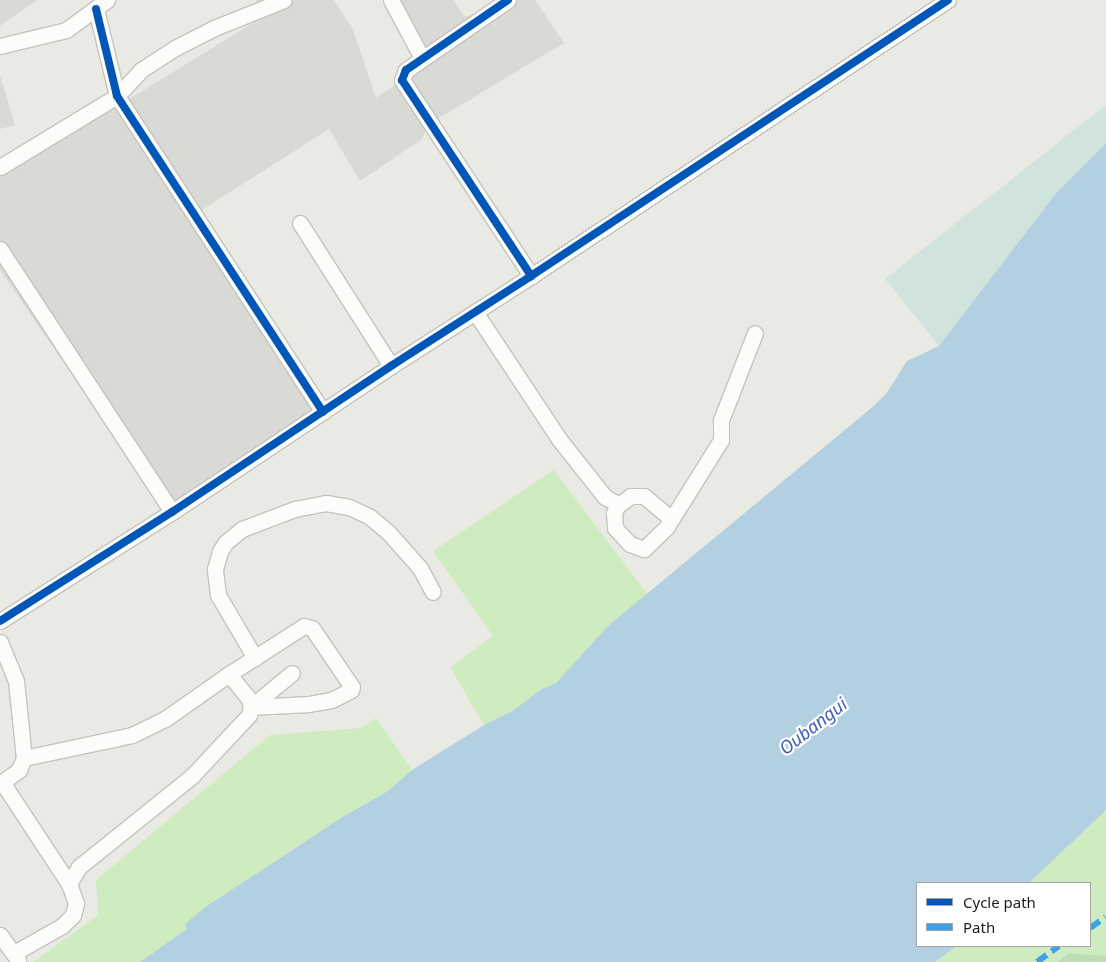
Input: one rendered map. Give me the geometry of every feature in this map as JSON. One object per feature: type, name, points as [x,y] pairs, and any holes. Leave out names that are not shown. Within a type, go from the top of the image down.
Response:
[{"type":"street","points":[[0,167],[117,96],[141,70],[175,48],[214,28],[284,0]]},
{"type":"street","points":[[391,0],[422,58]]},
{"type":"street","points":[[508,0],[406,70],[402,80],[531,276]]},
{"type":"street","points":[[0,621],[172,512],[948,0]]},
{"type":"street","points":[[0,46],[66,30],[102,5],[117,96],[323,412]]},
{"type":"street","points":[[300,223],[391,366]]},
{"type":"street","points":[[0,249],[172,512]]},
{"type":"street","points":[[475,312],[559,439],[605,497],[616,503],[617,506]]},
{"type":"street","points":[[671,519],[644,496],[631,496],[617,506],[614,513],[615,528],[630,544],[644,548],[666,528],[721,440],[721,420],[755,333]]},
{"type":"street","points":[[255,658],[218,595],[214,569],[226,542],[242,529],[295,509],[326,503],[349,507],[370,517],[388,532],[420,568],[433,592]]},
{"type":"street","points":[[24,758],[132,735],[165,719],[228,674],[304,626],[308,626],[352,687],[349,692],[340,696],[308,704],[251,707]]},
{"type":"street","points":[[0,642],[16,681],[24,758],[19,770],[1,783],[69,884],[76,903],[73,915],[62,926],[17,958],[0,935]]},
{"type":"street","points":[[251,707],[292,673]]},
{"type":"street","points":[[69,884],[79,867],[192,776],[249,716],[251,707],[249,699],[228,674]]},
{"type":"shaded area","points":[[0,0],[37,0],[0,26]]},
{"type":"shaded area","points":[[256,0],[334,0],[353,30],[376,98],[429,62],[399,0],[453,0],[465,17],[514,0],[535,0],[564,43],[429,124],[422,139],[360,181],[329,129],[197,213],[321,406],[164,508],[0,270],[0,163],[7,174],[264,16]]},
{"type":"shaded area","points":[[0,75],[15,125],[0,129]]},
{"type":"shaded area","points":[[1106,105],[1106,143],[1057,192],[939,346],[885,279]]},
{"type":"green space","points":[[554,470],[648,595],[608,626],[556,683],[542,689],[515,710],[484,725],[450,667],[493,636],[433,551]]},
{"type":"green space","points":[[376,718],[412,770],[388,791],[288,852],[188,929],[140,962],[33,962],[98,915],[96,880],[270,735],[362,728]]},
{"type":"green space","points":[[1106,810],[1106,956],[1069,953],[1058,962],[935,962],[956,947],[1091,947],[1091,882],[1030,882]]},
{"type":"green space","points":[[1069,953],[1106,956],[1106,962],[1058,962]]},
{"type":"water","name":"Oubangui","points":[[1106,143],[1106,810],[1030,882],[916,882],[916,947],[956,947],[935,962],[140,962],[187,929],[185,924],[207,906],[341,818],[388,791],[412,770],[484,725],[514,710],[542,689],[556,683],[608,626],[869,410],[886,394],[907,361],[939,346],[1057,192]]},
{"type":"marked path","points":[[1091,927],[1106,917]]},
{"type":"marked path","points":[[1037,962],[1058,947]]},
{"type":"cycle path","points":[[508,0],[406,70],[402,80],[531,276]]},
{"type":"cycle path","points":[[0,621],[172,512],[948,0]]},
{"type":"cycle path","points":[[96,9],[117,96],[323,412]]}]
